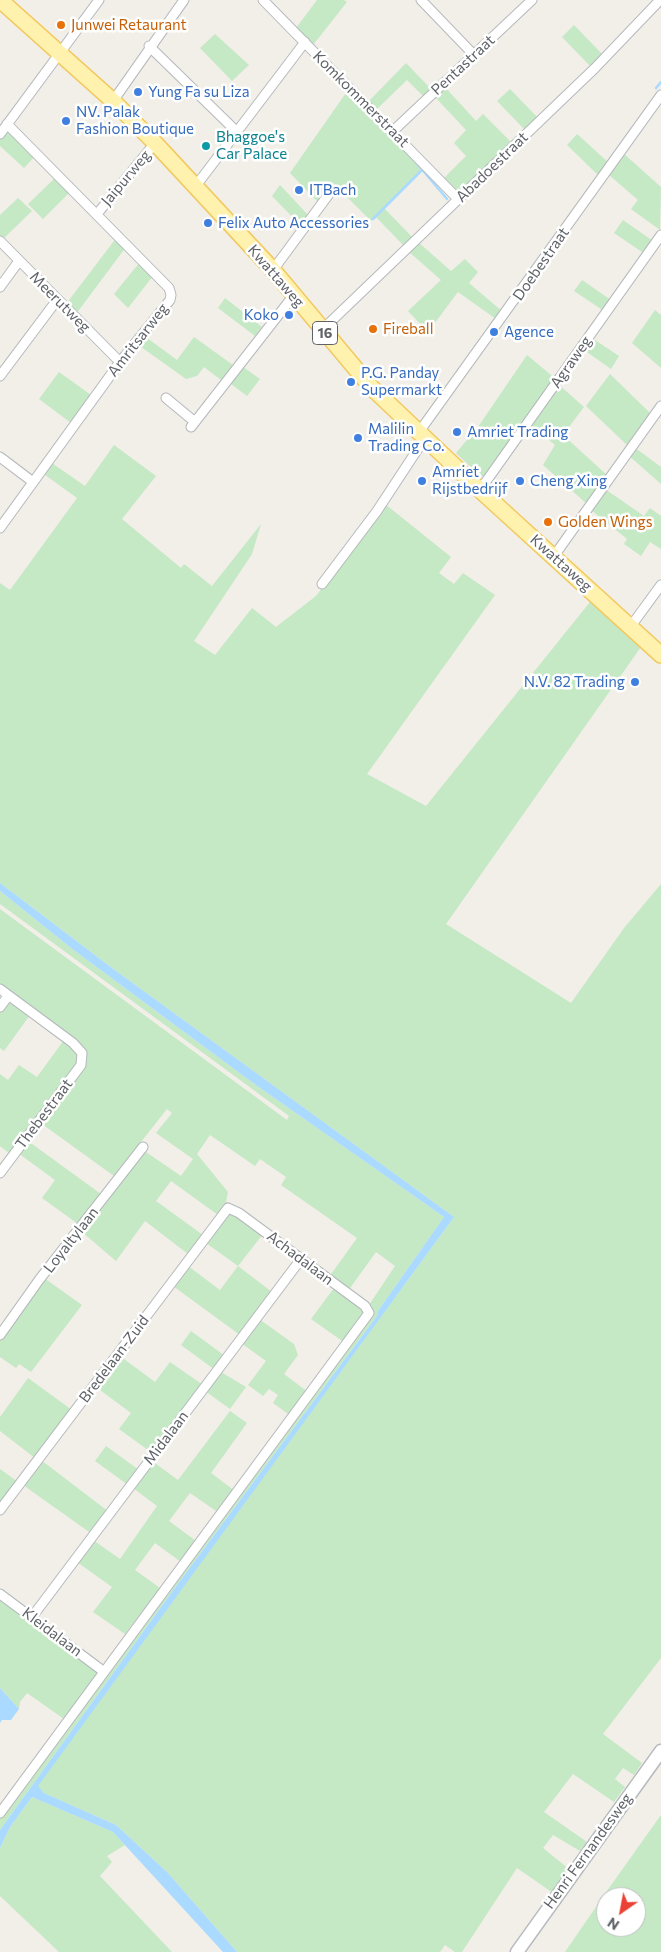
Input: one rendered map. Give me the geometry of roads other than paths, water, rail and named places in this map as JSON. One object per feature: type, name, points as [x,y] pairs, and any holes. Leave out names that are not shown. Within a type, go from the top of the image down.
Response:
[{"type":"main road","name":"Kwattaweg","points":[[2,1],[113,101],[155,143],[273,270],[371,387],[480,490],[661,655]]},
{"type":"street","points":[[0,134],[99,0]]},
{"type":"street","points":[[113,101],[149,46],[184,0]]},
{"type":"street","name":"Komkommerstraat","points":[[263,0],[393,130],[458,199]]},
{"type":"street","points":[[421,0],[474,55]]},
{"type":"street","name":"Pentastraat","points":[[393,130],[532,0]]},
{"type":"street","name":"Abadoestraat","points":[[322,330],[608,55],[660,0]]},
{"type":"street","points":[[195,188],[305,42]]},
{"type":"street","points":[[149,46],[236,132]]},
{"type":"street","name":"Doebestraat","points":[[322,584],[376,511],[422,435],[661,95]]},
{"type":"street","name":"Amritsarweg","points":[[0,528],[120,362],[170,300],[171,295],[169,288],[7,124]]},
{"type":"street","name":"Jaipurweg","points":[[97,214],[155,143]]},
{"type":"street","points":[[273,270],[329,194]]},
{"type":"street","name":"Agraweg","points":[[480,490],[661,235]]},
{"type":"street","name":"Meerutweg","points":[[0,242],[120,362]]},
{"type":"street","points":[[0,287],[19,261]]},
{"type":"street","points":[[166,398],[193,425],[294,295]]},
{"type":"street","points":[[0,376],[57,300]]},
{"type":"street","points":[[554,556],[661,406]]},
{"type":"street","points":[[0,457],[33,482]]},
{"type":"street","points":[[631,626],[661,585]]},
{"type":"street","points":[[0,989],[8,996],[0,1007]]},
{"type":"street","name":"Thebestraat","points":[[0,1173],[81,1064],[82,1053],[73,1043],[8,996]]},
{"type":"street","name":"Loyaltylaan","points":[[0,1335],[39,1280],[143,1147]]},
{"type":"street","name":"Achadalaan","points":[[103,1671],[369,1313],[365,1306],[301,1258],[239,1212],[228,1208]]},
{"type":"street","name":"Bredelaan-Zuid","points":[[0,1510],[228,1208]]},
{"type":"street","name":"Midalaan","points":[[32,1618],[301,1258]]},
{"type":"street","name":"Kleidalaan","points":[[0,1594],[103,1671]]},
{"type":"street","points":[[0,1813],[103,1671]]},
{"type":"street","name":"Henri Fernandesweg","points":[[517,1952],[661,1751]]},
{"type":"water","points":[[0,883],[112,968],[454,1217],[38,1786],[44,1793],[116,1825],[167,1872],[237,1952],[223,1952],[113,1832],[32,1797],[10,1827],[0,1848],[0,1830],[177,1585],[377,1316],[378,1311],[444,1217],[253,1083],[71,948],[0,891]]},
{"type":"water","points":[[0,1688],[19,1709],[11,1720],[2,1720],[0,1723]]},
{"type":"waterway","points":[[656,88],[661,82]]},
{"type":"waterway","points":[[414,160],[447,199]]},
{"type":"waterway","points":[[373,219],[421,171]]},
{"type":"place","name":"Junwei Retaurant","points":[[61,25]]},
{"type":"place","name":"Yung Fa su Liza","points":[[138,92]]},
{"type":"place","name":"NV. Palak Fashion Boutique","points":[[66,121]]},
{"type":"place","name":"Bhaggoe's Car Palace","points":[[206,146]]},
{"type":"place","name":"ITBach","points":[[299,190]]},
{"type":"place","name":"Felix Auto Accessories","points":[[208,223]]},
{"type":"place","name":"Koko","points":[[289,315]]},
{"type":"place","name":"Fireball","points":[[373,329]]},
{"type":"place","name":"Agence","points":[[494,332]]},
{"type":"place","name":"P.G. Panday Supermarkt","points":[[351,382]]},
{"type":"place","name":"Amriet Trading","points":[[457,432]]},
{"type":"place","name":"Malilin Trading Co.","points":[[358,438]]},
{"type":"place","name":"Amriet Rijstbedrijf","points":[[422,481]]},
{"type":"place","name":"Cheng Xing","points":[[520,481]]},
{"type":"place","name":"Golden Wings","points":[[548,522]]},
{"type":"place","name":"N.V. 82 Trading","points":[[635,682]]}]
